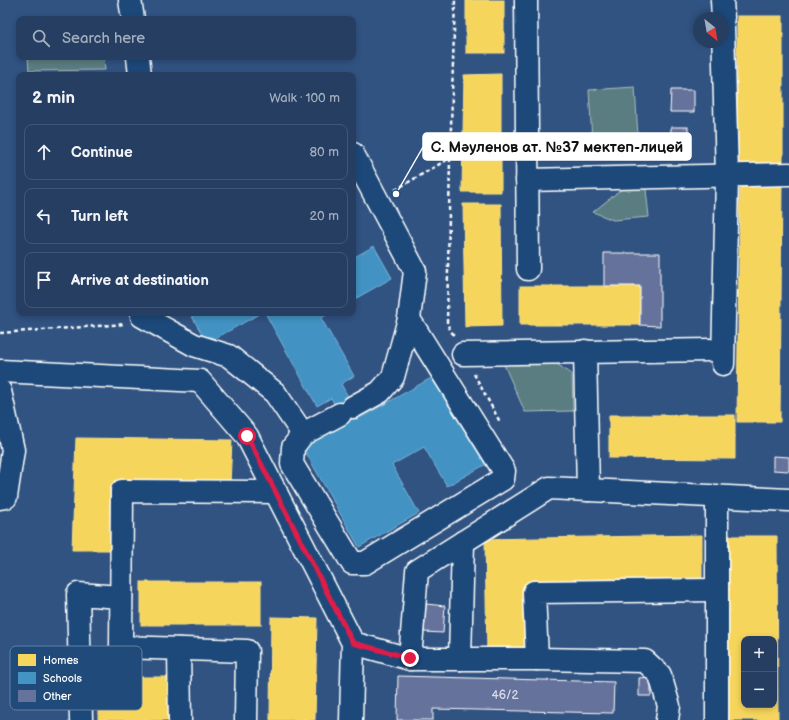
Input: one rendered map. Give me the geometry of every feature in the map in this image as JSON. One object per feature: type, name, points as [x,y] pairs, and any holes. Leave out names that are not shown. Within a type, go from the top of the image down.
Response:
[{"type":"lane","points":[[130,0],[133,16]]},
{"type":"lane","points":[[526,0],[528,269]]},
{"type":"lane","points":[[722,0],[723,12]]},
{"type":"lane","points":[[463,354],[585,351],[716,357],[727,176],[724,48]]},
{"type":"lane","points":[[138,60],[140,72]]},
{"type":"lane","points":[[356,160],[415,271],[409,319],[393,377],[380,392],[303,434],[293,447],[292,464],[352,563],[365,563],[503,479],[504,471],[409,319]]},
{"type":"lane","points":[[527,180],[789,174]]},
{"type":"lane","points":[[144,316],[194,345],[229,356],[275,393],[303,434]]},
{"type":"lane","points":[[585,351],[588,490]]},
{"type":"lane","points":[[0,371],[200,381],[247,436],[353,643],[351,720]]},
{"type":"lane","points":[[0,391],[13,450],[6,497],[0,498]]},
{"type":"lane","points":[[410,658],[417,571],[549,488],[789,500]]},
{"type":"lane","points":[[121,646],[122,491],[276,492]]},
{"type":"lane","points":[[717,496],[717,720]]},
{"type":"lane","points":[[460,659],[463,542]]},
{"type":"lane","points":[[537,659],[534,592],[717,590]]},
{"type":"lane","points":[[79,646],[78,594],[121,597]]},
{"type":"lane","points":[[353,643],[410,658],[645,661],[660,675],[669,706],[667,720]]},
{"type":"lane","points":[[142,648],[247,651],[246,720]]},
{"type":"lane","points":[[179,649],[180,720]]},
{"type":"lane","points":[[81,710],[81,720]]},
{"type":"path","points":[[455,0],[447,324],[501,425]]},
{"type":"path","points":[[378,200],[450,158]]},
{"type":"path","points":[[0,333],[122,326],[140,316]]},
{"type":"green space","points":[[28,60],[104,60],[105,70],[29,71]]},
{"type":"green space","points":[[635,87],[639,154],[593,156],[589,90]]},
{"type":"green space","points":[[644,171],[649,217],[613,220],[593,212]]},
{"type":"green space","points":[[544,356],[572,374],[573,411],[525,412],[501,358]]},
{"type":"building: Homes","points":[[466,0],[504,0],[504,53],[466,53]]},
{"type":"building: Homes","points":[[737,16],[783,16],[783,169],[737,169]]},
{"type":"building: Homes","points":[[501,74],[501,192],[462,192],[464,75]]},
{"type":"building: Homes","points":[[740,180],[782,180],[780,422],[737,422]]},
{"type":"building: Homes","points":[[463,204],[501,204],[502,326],[465,327]]},
{"type":"building: Homes","points":[[520,286],[640,286],[640,325],[520,325]]},
{"type":"building: Homes","points":[[609,415],[735,415],[735,459],[609,458]]},
{"type":"building: Homes","points":[[76,438],[232,440],[230,485],[119,485],[118,550],[72,550]]},
{"type":"building: Homes","points":[[702,535],[702,580],[525,584],[526,653],[487,654],[485,539]]},
{"type":"building: Homes","points":[[726,536],[777,536],[778,720],[727,720]]},
{"type":"building: Homes","points":[[141,582],[261,582],[261,625],[141,625]]},
{"type":"building: Homes","points":[[271,617],[317,618],[315,720],[270,720]]},
{"type":"building: Homes","points":[[142,677],[169,677],[169,720],[98,720],[98,710],[142,710]]},
{"type":"building: Schools","points":[[374,246],[392,278],[356,298],[356,256]]},
{"type":"building: Schools","points":[[192,316],[256,316],[207,343]]},
{"type":"building: Schools","points":[[267,316],[325,316],[321,318],[354,376],[341,384],[360,418],[440,373],[490,462],[447,486],[424,447],[392,465],[419,513],[359,547],[301,444],[343,420],[331,398],[317,406]]},
{"type":"building: Other","points":[[671,90],[694,90],[694,112],[670,112]]},
{"type":"building: Other","points":[[671,127],[688,127],[688,153],[671,153]]},
{"type":"building: Other","points":[[604,253],[660,253],[660,326],[640,325],[640,286],[604,286]]},
{"type":"building: Other","points":[[773,456],[789,457],[789,471],[773,470]]},
{"type":"building: Other","points":[[426,604],[445,606],[443,633],[424,632]]},
{"type":"building: Other","points":[[398,676],[614,682],[613,713],[433,709],[433,720],[397,720]]},
{"type":"building: Other","points":[[651,677],[651,696],[639,696],[639,678]]},
{"type":"place","name":"С. Мәуленов ат. №37 мектеп-лицей","points":[[396,194]]},
{"type":"route","points":[[247,436],[353,643],[410,658]]}]
